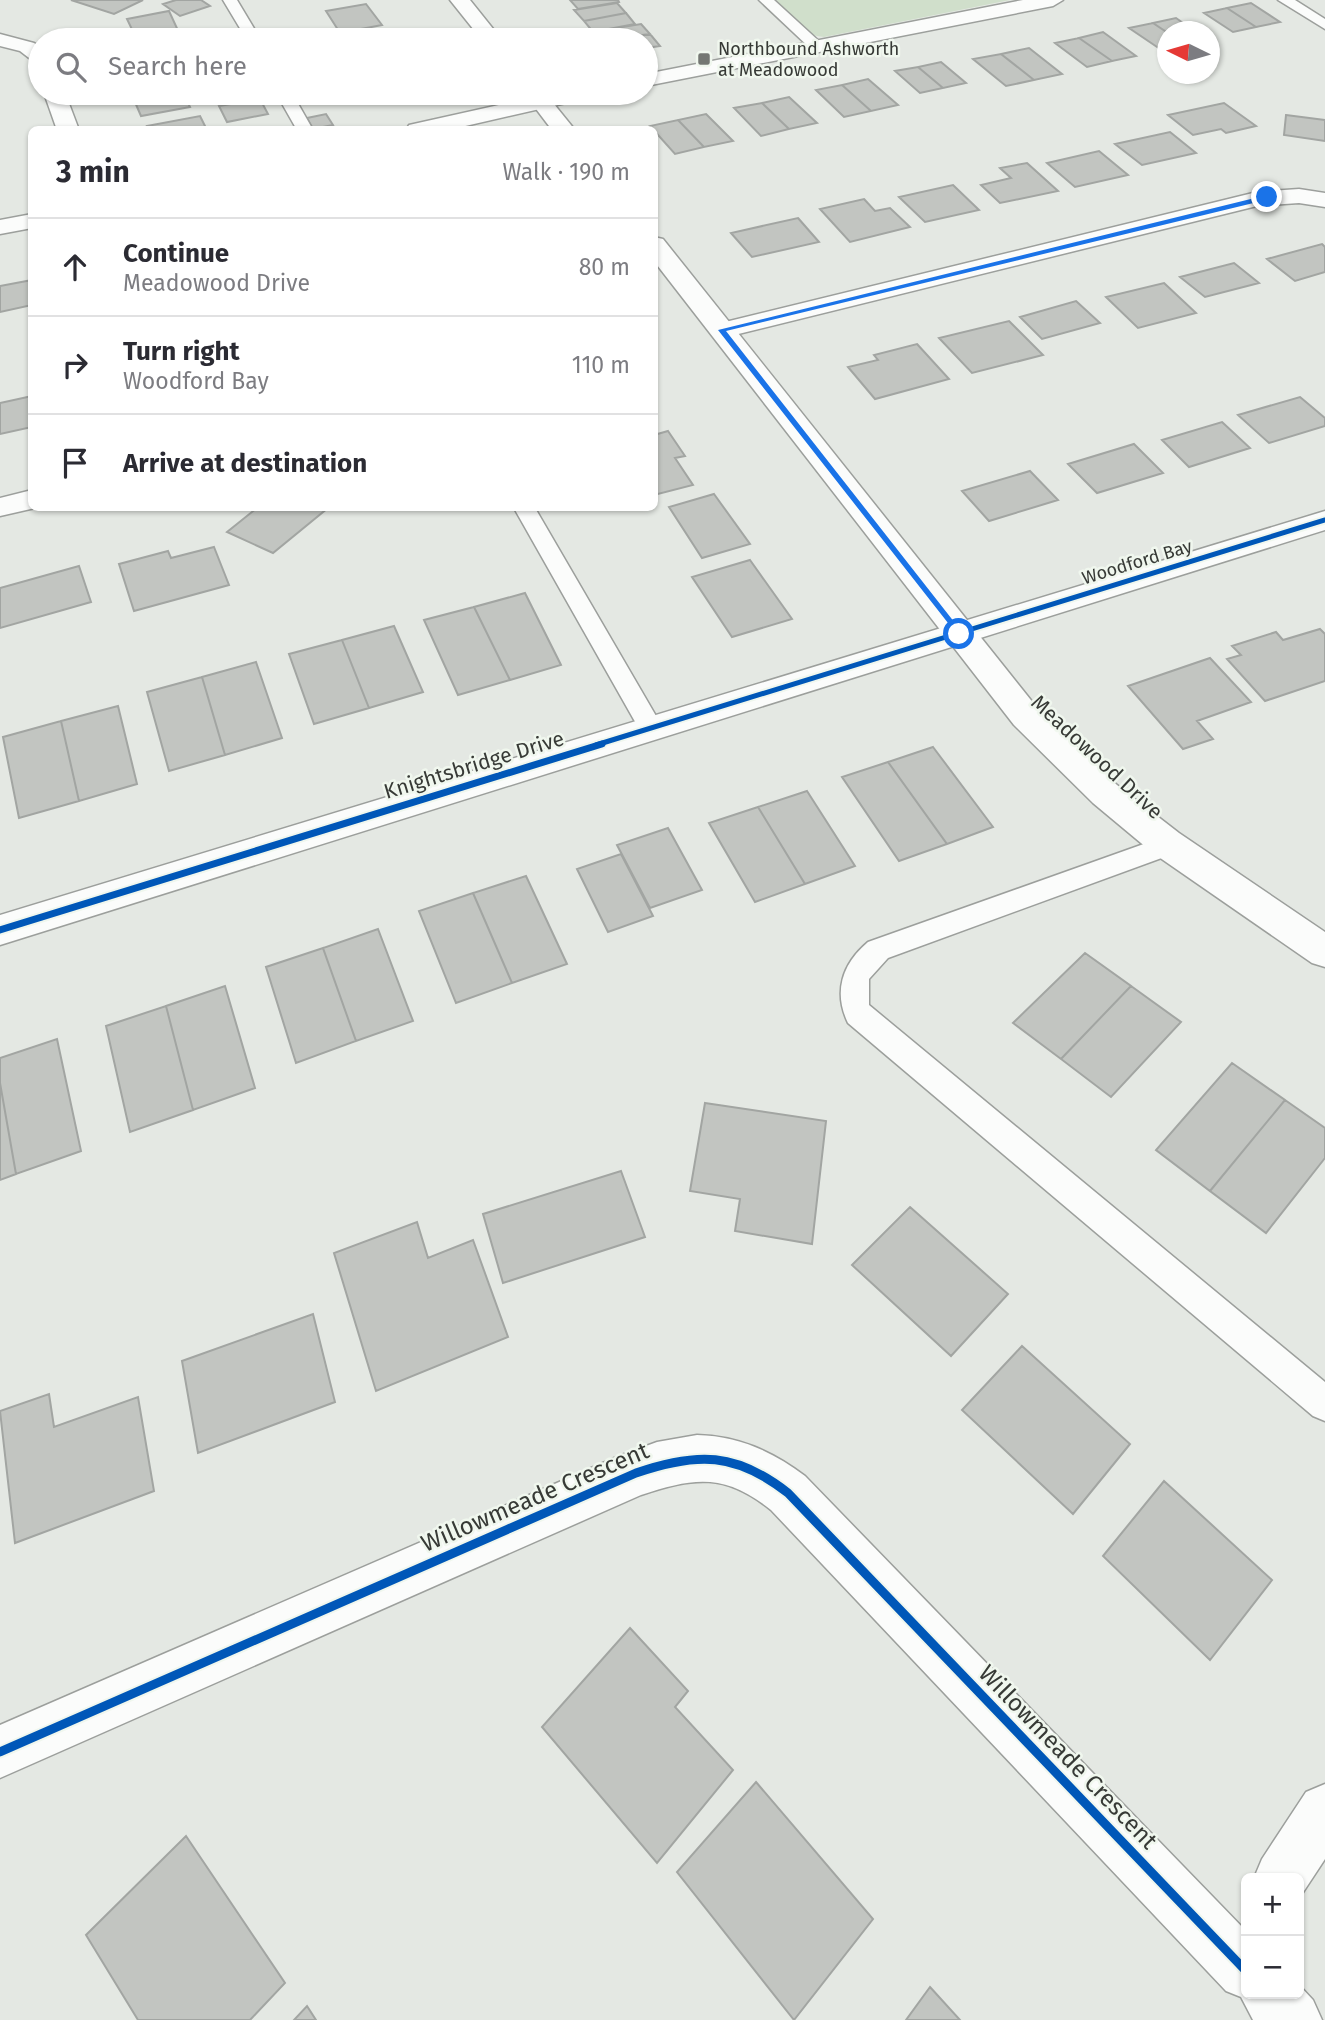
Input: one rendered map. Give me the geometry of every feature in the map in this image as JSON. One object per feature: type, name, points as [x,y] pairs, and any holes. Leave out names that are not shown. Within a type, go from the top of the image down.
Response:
[{"type":"street","points":[[460,0],[482,28]]},
{"type":"street","points":[[658,78],[1053,0]]},
{"type":"street","points":[[0,40],[17,43],[28,50]]},
{"type":"street","points":[[59,105],[67,126]]},
{"type":"street","points":[[432,126],[508,105]]},
{"type":"street","points":[[544,105],[561,126]]},
{"type":"street","points":[[722,330],[1257,199],[1299,196],[1325,200]]},
{"type":"street","points":[[0,227],[28,222]]},
{"type":"street","name":"Meadowood Drive","points":[[658,249],[1017,707],[1105,794],[1169,845],[1325,952]]},
{"type":"street","points":[[0,507],[28,500]]},
{"type":"street","name":"Woodford Bay","points":[[959,634],[1325,520]]},
{"type":"street","name":"Knightsbridge Drive","points":[[0,930],[959,634]]},
{"type":"street","name":"Willowmeade Crescent","points":[[0,1752],[636,1473],[662,1463],[732,1460],[765,1473],[788,1493],[1241,1956]]},
{"type":"street","points":[[1284,1873],[1325,1811]]},
{"type":"street","name":"Willowmeade Crescent","points":[[1276,1999],[1293,2020]]},
{"type":"lane","points":[[230,0],[247,28]]},
{"type":"lane","points":[[766,0],[816,46]]},
{"type":"lane","points":[[1285,0],[1325,25]]},
{"type":"lane","points":[[291,105],[303,126]]},
{"type":"lane","points":[[526,511],[651,728]]},
{"type":"lane","points":[[1169,845],[878,950],[866,959],[855,979],[852,1001],[858,1015],[1325,1404]]},
{"type":"green space","points":[[773,0],[1010,0],[824,37],[811,35]]},
{"type":"building","points":[[71,0],[143,0],[114,14]]},
{"type":"building","points":[[176,0],[201,0],[210,6],[180,16],[163,4]]},
{"type":"building","points":[[570,0],[618,0],[619,2],[578,9]]},
{"type":"building","points":[[617,3],[626,13],[584,21],[574,10]]},
{"type":"building","points":[[1251,3],[1280,22],[1256,27],[1227,8]]},
{"type":"building","points":[[366,4],[382,25],[337,28],[326,11]]},
{"type":"building","points":[[1227,8],[1256,27],[1233,32],[1204,13]]},
{"type":"building","points":[[169,11],[177,28],[131,28],[127,19]]},
{"type":"building","points":[[626,13],[635,24],[614,28],[590,28],[584,21]]},
{"type":"building","points":[[1153,23],[1157,26],[1157,47],[1129,28]]},
{"type":"building","points":[[641,24],[645,28],[616,28]]},
{"type":"building","points":[[1103,32],[1136,56],[1112,61],[1079,38]]},
{"type":"building","points":[[1079,38],[1112,61],[1087,67],[1055,43]]},
{"type":"building","points":[[1029,48],[1062,74],[1034,80],[1001,54]]},
{"type":"building","points":[[1001,54],[1034,80],[1006,86],[973,59]]},
{"type":"building","points":[[941,62],[966,83],[943,88],[918,67]]},
{"type":"building","points":[[918,67],[943,88],[920,93],[895,71]]},
{"type":"building","points":[[868,79],[898,105],[871,111],[842,85]]},
{"type":"building","points":[[842,85],[871,111],[844,117],[816,90]]},
{"type":"building","points":[[789,97],[817,123],[789,129],[762,103]]},
{"type":"building","points":[[762,103],[789,129],[761,136],[734,108]]},
{"type":"building","points":[[1224,103],[1256,126],[1226,133],[1221,129],[1193,135],[1168,115]]},
{"type":"building","points":[[136,105],[190,107],[141,116]]},
{"type":"building","points":[[263,105],[268,114],[227,122],[219,106]]},
{"type":"building","points":[[326,114],[333,125],[311,126],[307,118]]},
{"type":"building","points":[[706,114],[733,141],[704,147],[678,120]]},
{"type":"building","points":[[1286,115],[1325,120],[1325,141],[1284,135]]},
{"type":"building","points":[[200,116],[205,126],[147,126]]},
{"type":"building","points":[[678,120],[704,147],[675,154],[658,135],[658,126],[650,126]]},
{"type":"building","points":[[1170,132],[1196,153],[1142,165],[1115,144]]},
{"type":"building","points":[[1099,151],[1128,175],[1075,187],[1047,163]]},
{"type":"building","points":[[1027,163],[1058,191],[1000,203],[981,185],[1011,178],[1000,168]]},
{"type":"building","points":[[953,185],[979,210],[925,222],[899,197]]},
{"type":"building","points":[[864,199],[875,211],[890,208],[910,227],[850,242],[820,209]]},
{"type":"building","points":[[798,218],[819,242],[752,257],[731,233]]},
{"type":"building","points":[[1322,244],[1325,247],[1325,272],[1295,281],[1267,259]]},
{"type":"building","points":[[1234,263],[1259,283],[1205,297],[1180,277]]},
{"type":"building","points":[[28,281],[28,306],[0,312],[0,286]]},
{"type":"building","points":[[1164,283],[1196,313],[1138,328],[1106,297]]},
{"type":"building","points":[[1076,301],[1100,323],[1042,339],[1020,317]]},
{"type":"building","points":[[1009,321],[1043,355],[972,373],[939,338]]},
{"type":"building","points":[[917,344],[949,379],[875,399],[848,367],[878,360],[874,355]]},
{"type":"building","points":[[28,397],[28,428],[0,434],[0,403]]},
{"type":"building","points":[[1300,397],[1325,418],[1325,426],[1269,443],[1238,415]]},
{"type":"building","points":[[1222,422],[1250,448],[1189,467],[1162,440]]},
{"type":"building","points":[[668,431],[685,456],[675,458],[693,485],[658,494],[658,434]]},
{"type":"building","points":[[1134,444],[1163,473],[1097,493],[1068,464]]},
{"type":"building","points":[[1030,471],[1058,500],[989,521],[962,491]]},
{"type":"building","points":[[714,494],[750,544],[702,558],[669,507]]},
{"type":"building","points":[[253,511],[324,511],[273,553],[227,532]]},
{"type":"building","points":[[214,547],[229,585],[134,611],[119,564],[168,551],[171,558]]},
{"type":"building","points":[[750,560],[792,619],[732,637],[692,577]]},
{"type":"building","points":[[79,566],[91,602],[0,628],[0,588]]},
{"type":"building","points":[[525,593],[561,665],[510,680],[474,607]]},
{"type":"building","points":[[474,607],[510,680],[458,695],[424,620]]},
{"type":"building","points":[[394,626],[423,692],[369,708],[342,640]]},
{"type":"building","points":[[1320,629],[1325,634],[1325,681],[1265,701],[1227,659],[1241,655],[1232,646],[1276,632],[1283,640]]},
{"type":"building","points":[[342,640],[369,708],[314,724],[289,654]]},
{"type":"building","points":[[1210,658],[1251,702],[1197,721],[1213,739],[1183,749],[1128,686]]},
{"type":"building","points":[[256,662],[282,738],[225,755],[202,677]]},
{"type":"building","points":[[202,677],[225,755],[169,771],[147,692]]},
{"type":"building","points":[[118,706],[137,784],[79,801],[61,721]]},
{"type":"building","points":[[61,721],[79,801],[19,818],[3,737]]},
{"type":"building","points":[[933,747],[993,827],[947,844],[888,762]]},
{"type":"building","points":[[888,762],[947,844],[899,861],[842,777]]},
{"type":"building","points":[[807,791],[855,866],[805,884],[758,807]]},
{"type":"building","points":[[758,807],[805,884],[755,902],[709,823]]},
{"type":"building","points":[[668,828],[702,890],[650,908],[617,845]]},
{"type":"building","points":[[621,854],[653,916],[608,932],[577,869]]},
{"type":"building","points":[[526,876],[567,964],[512,983],[473,893]]},
{"type":"building","points":[[473,893],[512,983],[456,1003],[419,911]]},
{"type":"building","points":[[378,929],[413,1021],[356,1041],[323,948]]},
{"type":"building","points":[[323,948],[356,1041],[296,1063],[266,967]]},
{"type":"building","points":[[1085,953],[1131,986],[1061,1059],[1013,1023]]},
{"type":"building","points":[[225,986],[255,1088],[193,1110],[166,1006]]},
{"type":"building","points":[[1131,986],[1181,1022],[1111,1097],[1061,1059]]},
{"type":"building","points":[[166,1006],[193,1110],[130,1132],[106,1026]]},
{"type":"building","points":[[57,1039],[81,1151],[16,1174],[0,1083],[0,1058]]},
{"type":"building","points":[[1232,1063],[1285,1100],[1210,1191],[1156,1150]]},
{"type":"building","points":[[0,1083],[16,1174],[0,1180]]},
{"type":"building","points":[[1285,1100],[1325,1128],[1325,1158],[1266,1233],[1210,1191]]},
{"type":"building","points":[[705,1103],[826,1121],[812,1244],[735,1231],[740,1199],[690,1191]]},
{"type":"building","points":[[621,1171],[645,1237],[503,1283],[483,1214]]},
{"type":"building","points":[[910,1207],[1008,1294],[951,1356],[852,1265]]},
{"type":"building","points":[[417,1222],[428,1258],[473,1240],[508,1337],[376,1391],[334,1253]]},
{"type":"building","points":[[313,1314],[335,1402],[198,1453],[182,1361]]},
{"type":"building","points":[[1022,1346],[1130,1444],[1073,1514],[962,1410]]},
{"type":"building","points":[[49,1394],[54,1427],[138,1397],[154,1491],[15,1543],[0,1411]]},
{"type":"building","points":[[1164,1481],[1272,1580],[1210,1660],[1103,1556]]},
{"type":"building","points":[[630,1628],[688,1691],[675,1707],[733,1770],[657,1863],[542,1727]]},
{"type":"building","points":[[756,1782],[873,1919],[794,2020],[677,1872]]},
{"type":"building","points":[[186,1836],[285,1983],[250,2020],[138,2020],[86,1935]]},
{"type":"building","points":[[930,1987],[960,2020],[906,2020]]},
{"type":"building","points":[[307,2006],[316,2020],[294,2020]]},
{"type":"cycle path","points":[[0,930],[1325,520]]},
{"type":"cycle path","points":[[0,1752],[636,1473],[697,1458],[734,1462],[770,1479],[788,1493],[1241,1966]]},
{"type":"place","name":"Northbound Ashworth at Meadowood","points":[[704,59]]},
{"type":"route","points":[[959,634],[722,330],[1267,197]]}]
